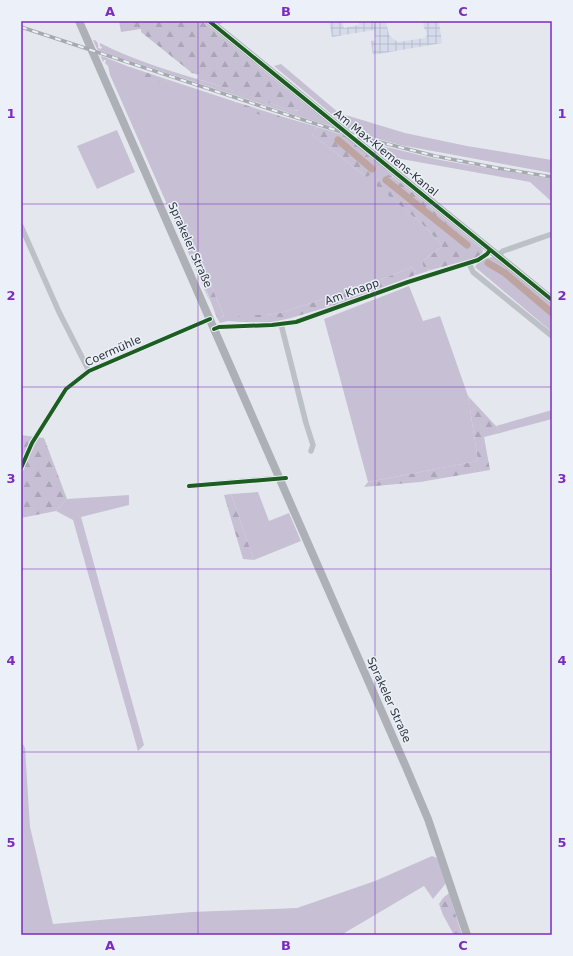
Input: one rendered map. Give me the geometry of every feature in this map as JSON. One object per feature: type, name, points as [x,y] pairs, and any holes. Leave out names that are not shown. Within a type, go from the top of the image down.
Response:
[{"type":"main road","name":"Sprakeler Straße","points":[[79,21],[406,767],[428,819],[467,935]]},
{"type":"main road","name":"Am Max-Klemens-Kanal","points":[[213,22],[552,300]]},
{"type":"street","name":"Coermühle","points":[[21,226],[59,312],[89,371]]},
{"type":"street","points":[[498,256],[503,251],[552,234]]},
{"type":"street","name":"Am Knapp","points":[[214,329],[219,327],[281,324],[302,320],[408,282],[478,260],[490,250]]},
{"type":"street","points":[[469,263],[473,272],[552,336]]},
{"type":"street","name":"Coermühle","points":[[21,468],[32,443],[66,389],[89,371],[210,319]]},
{"type":"street","points":[[281,324],[313,445],[311,451]]},
{"type":"street","points":[[189,486],[280,478]]},
{"type":"green space","points":[[119,21],[202,21],[303,103],[303,106],[299,110],[293,111],[198,79],[199,75],[192,73],[141,32],[141,29],[121,32]]},
{"type":"green space","points":[[93,40],[97,42],[98,48],[101,49],[102,47],[100,46],[100,43],[148,63],[293,111],[297,111],[302,107],[303,103],[332,126],[100,51],[97,49]]},
{"type":"green space","points":[[102,56],[167,82],[166,79],[280,118],[280,116],[318,127],[312,135],[366,177],[373,159],[396,179],[392,176],[379,178],[377,181],[378,186],[423,225],[442,245],[423,261],[428,270],[431,270],[413,276],[416,272],[412,267],[370,284],[280,313],[266,315],[239,315],[240,322],[228,321],[220,323],[217,318],[224,316],[209,281],[204,284],[210,302],[110,75],[108,66],[105,63],[106,60],[103,62]]},
{"type":"green space","points":[[281,64],[339,113],[405,133],[467,146],[552,160],[552,173],[400,145],[353,132],[274,66]]},
{"type":"green space","points":[[127,67],[166,79],[167,82],[166,84],[125,71]]},
{"type":"green space","points":[[236,102],[280,116],[280,118],[278,121],[235,106]]},
{"type":"green space","points":[[318,127],[346,136],[375,162],[375,171],[366,177],[312,135],[314,130]]},
{"type":"green space","points":[[117,130],[135,172],[97,189],[77,146]]},
{"type":"green space","points":[[372,145],[383,146],[440,160],[552,179],[552,202],[530,182],[390,157]]},
{"type":"green space","points":[[389,175],[396,179],[481,248],[483,251],[482,254],[475,258],[431,270],[425,268],[423,261],[442,245],[426,227],[377,186],[377,181],[379,178]]},
{"type":"green space","points":[[493,257],[552,305],[552,332],[475,267],[483,260]]},
{"type":"green space","points":[[412,267],[416,272],[413,276],[338,304],[291,318],[273,322],[240,322],[237,319],[239,315],[266,315],[280,313],[370,284]]},
{"type":"green space","points":[[209,281],[224,316],[221,318],[217,318],[204,284]]},
{"type":"green space","points":[[409,286],[423,321],[440,316],[468,396],[478,461],[368,482],[324,319]]},
{"type":"green space","points":[[468,396],[496,426],[500,433],[484,437],[490,470],[420,482],[364,487],[368,482],[478,461]]},
{"type":"green space","points":[[552,410],[552,419],[500,433],[496,426]]},
{"type":"green space","points":[[21,435],[44,438],[67,499],[56,511],[21,518]]},
{"type":"green space","points":[[258,492],[269,521],[289,513],[301,541],[254,560],[231,494]]},
{"type":"green space","points":[[231,494],[254,560],[243,559],[224,495]]},
{"type":"green space","points":[[129,495],[129,505],[81,517],[144,745],[138,751],[73,520],[56,511],[67,499]]},
{"type":"green space","points":[[21,740],[25,748],[30,827],[53,924],[192,912],[297,908],[375,881],[432,856],[437,858],[447,882],[433,899],[424,886],[341,935],[21,935]]},
{"type":"green space","points":[[449,893],[462,935],[454,935],[439,904]]},
{"type":"shaded area","points":[[329,21],[342,21],[344,28],[359,25],[359,21],[386,21],[389,35],[398,42],[425,38],[427,35],[423,21],[439,21],[442,43],[373,55],[371,41],[376,40],[374,30],[332,37]]},
{"type":"waterway","points":[[338,140],[372,169]]},
{"type":"waterway","points":[[386,180],[467,245]]},
{"type":"waterway","points":[[488,263],[505,273],[552,313]]},
{"type":"railway","points":[[21,27],[348,134],[435,156],[552,177]]},
{"type":"cycle path","points":[[209,21],[552,300]]},
{"type":"cycle path","points":[[214,329],[219,327],[272,325],[296,322],[408,282],[478,260],[490,250]]},
{"type":"cycle path","points":[[21,468],[32,443],[66,389],[89,371],[210,319]]},
{"type":"cycle path","points":[[189,486],[286,478]]}]
